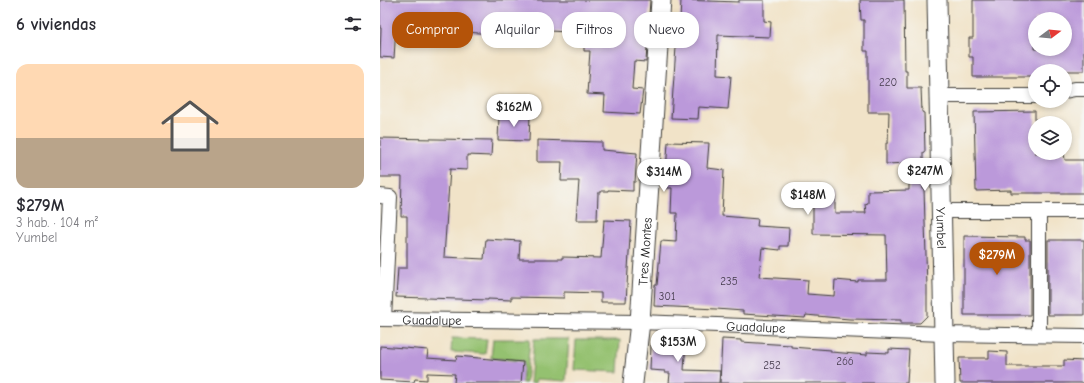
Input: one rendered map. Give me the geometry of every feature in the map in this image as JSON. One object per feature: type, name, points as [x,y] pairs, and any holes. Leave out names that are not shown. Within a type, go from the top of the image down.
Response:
[{"type":"street","name":"Tres Montes","points":[[634,383],[640,322],[661,0]]},
{"type":"street","name":"Yumbel","points":[[937,0],[945,383]]},
{"type":"street","points":[[1072,90],[1084,89]]},
{"type":"street","points":[[939,96],[1028,96]]},
{"type":"street","points":[[380,196],[390,197],[382,319]]},
{"type":"street","points":[[941,211],[1084,212]]},
{"type":"street","points":[[1039,335],[1040,211]]},
{"type":"street","name":"Guadalupe","points":[[382,319],[640,322],[944,334],[1084,336]]},
{"type":"green space","points":[[452,338],[487,339],[485,354],[451,352]]},
{"type":"green space","points":[[493,339],[530,339],[526,383],[522,383],[524,361],[491,358]]},
{"type":"green space","points":[[534,339],[569,339],[566,381],[536,379],[535,383],[530,383]]},
{"type":"green space","points":[[576,340],[620,340],[618,372],[574,370]]},
{"type":"building","points":[[380,0],[650,0],[649,12],[634,12],[634,48],[647,48],[646,62],[634,61],[632,89],[643,90],[640,114],[604,112],[605,95],[587,94],[590,51],[584,51],[584,48],[626,48],[626,12],[562,12],[562,32],[554,31],[554,12],[481,12],[481,33],[473,33],[473,12],[392,12],[392,48],[395,48],[394,58],[380,57]]},
{"type":"building","points":[[681,0],[739,2],[739,0],[764,0],[764,21],[771,22],[770,37],[718,35],[717,75],[731,76],[728,109],[699,107],[698,119],[671,118],[676,48],[699,48],[699,12],[680,12]]},
{"type":"building","points":[[860,0],[904,0],[905,71],[907,71],[907,88],[921,88],[922,112],[924,113],[925,152],[923,152],[923,189],[927,316],[920,323],[901,323],[901,320],[849,319],[806,315],[805,318],[743,314],[743,311],[654,306],[655,285],[657,285],[661,241],[676,242],[677,213],[671,213],[672,188],[665,188],[668,142],[709,143],[707,168],[724,170],[722,216],[758,219],[757,226],[789,228],[788,246],[780,246],[780,250],[762,248],[759,277],[808,280],[807,294],[834,296],[835,280],[858,282],[858,280],[887,280],[886,235],[813,234],[813,194],[835,194],[835,213],[866,213],[865,204],[868,203],[868,191],[909,190],[909,163],[886,164],[886,143],[888,143],[889,112],[868,112],[868,51],[864,51],[864,20],[861,20]]},
{"type":"building","points":[[973,0],[1084,0],[1084,71],[1072,71],[1072,64],[1028,64],[1028,77],[973,77],[973,57],[969,57],[969,38],[973,38]]},
{"type":"building","points":[[1035,111],[1035,116],[1028,116],[1028,160],[1084,160],[1084,193],[1011,193],[1011,190],[976,191],[974,112]]},
{"type":"building","points":[[506,114],[530,115],[529,141],[498,140],[499,116],[506,116]]},
{"type":"building","points":[[380,138],[492,140],[491,156],[467,155],[467,170],[450,169],[444,257],[484,259],[486,239],[520,241],[519,259],[562,259],[562,257],[601,258],[604,220],[631,221],[626,302],[601,302],[601,293],[564,292],[564,298],[511,297],[511,300],[396,297],[398,268],[407,268],[407,216],[401,216],[402,177],[380,177]]},
{"type":"building","points":[[537,140],[602,142],[602,150],[637,153],[633,191],[601,191],[601,193],[598,193],[597,220],[576,220],[579,181],[561,181],[562,162],[537,162]]},
{"type":"building","points":[[964,236],[1025,237],[1025,240],[1030,240],[1030,315],[964,315]]},
{"type":"building","points":[[1048,240],[1084,240],[1084,315],[1048,315]]},
{"type":"building","points":[[658,339],[686,340],[684,370],[720,371],[719,383],[669,383],[670,373],[665,373],[665,371],[650,370],[651,345]]},
{"type":"building","points":[[722,339],[741,340],[741,342],[791,345],[791,347],[831,350],[831,352],[867,355],[867,352],[889,353],[889,349],[909,350],[907,383],[720,383]]},
{"type":"building","points":[[380,346],[428,350],[427,358],[456,360],[457,356],[523,362],[521,383],[454,383],[455,374],[427,373],[427,380],[415,379],[414,382],[380,380]]},
{"type":"building","points":[[989,351],[1007,352],[1007,366],[1064,366],[1064,360],[1084,361],[1084,383],[960,383],[959,358],[989,358]]}]
